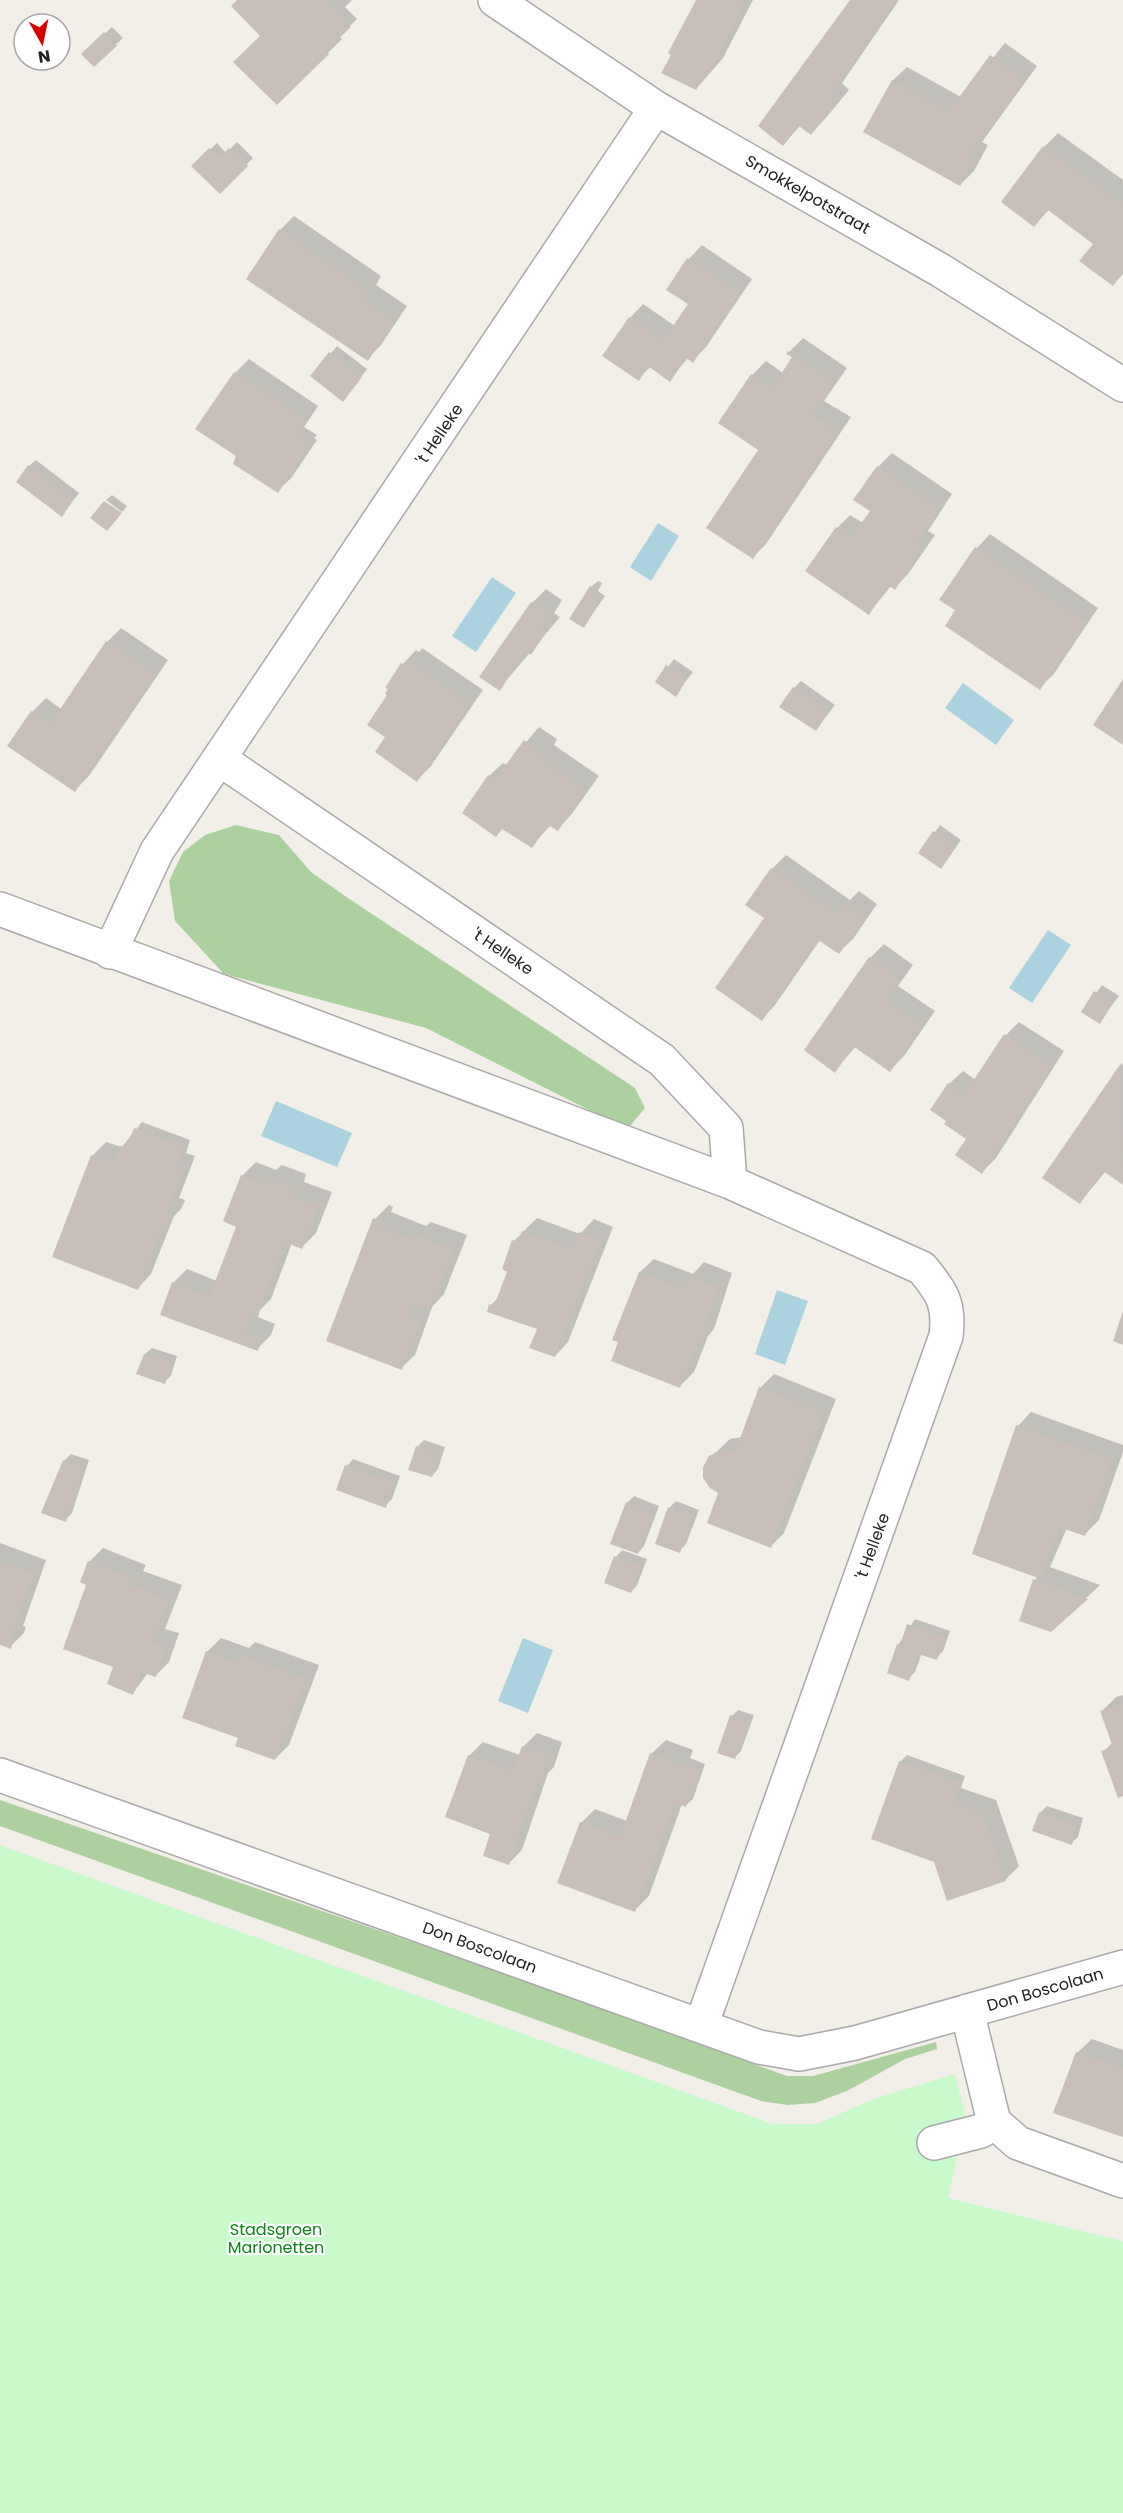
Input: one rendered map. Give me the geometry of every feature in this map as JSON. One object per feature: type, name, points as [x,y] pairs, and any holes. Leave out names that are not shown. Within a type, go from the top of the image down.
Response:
[{"type":"street","name":"Smokkelpotstraat","points":[[495,0],[656,108],[940,270],[1123,385]]},
{"type":"street","name":"'t Helleke","points":[[110,951],[158,851],[656,108]]},
{"type":"street","name":"'t Helleke","points":[[221,760],[662,1060],[726,1128],[730,1182]]},
{"type":"street","name":"'t Helleke","points":[[0,909],[730,1182],[922,1268],[941,1290],[948,1317],[946,1336],[702,2026]]},
{"type":"street","name":"Don Boscolaan","points":[[0,1775],[759,2047],[799,2054],[855,2043],[1123,1967]]},
{"type":"street","name":"Don Boscolaan","points":[[967,2011],[994,2122]]},
{"type":"street","points":[[934,2143],[981,2131],[994,2122],[1018,2143],[1123,2181]]},
{"type":"green space","points":[[236,825],[279,835],[311,872],[635,1088],[645,1108],[630,1126],[595,1113],[426,1028],[224,974],[175,921],[169,881],[183,852],[205,835]]},
{"type":"green space","points":[[0,1800],[502,1973],[787,2076],[813,2076],[936,2042],[937,2049],[905,2059],[847,2091],[815,2103],[788,2105],[761,2101],[0,1826]]},
{"type":"green space","name":"Stadsgroen Marionetten","points":[[0,1845],[773,2124],[817,2124],[873,2099],[955,2074],[966,2117],[948,2198],[1123,2241],[1123,2513],[0,2513]]},
{"type":"water","points":[[658,523],[679,536],[651,581],[630,567]]},
{"type":"water","points":[[492,577],[516,593],[476,652],[452,636]]},
{"type":"water","points":[[963,683],[1014,720],[996,745],[945,708]]},
{"type":"water","points":[[1048,930],[1071,945],[1032,1003],[1009,988]]},
{"type":"water","points":[[276,1101],[352,1133],[337,1167],[261,1136]]},
{"type":"water","points":[[777,1290],[808,1301],[785,1365],[755,1354]]},
{"type":"water","points":[[523,1638],[553,1650],[528,1713],[498,1701]]},
{"type":"building","points":[[237,0],[305,0],[308,3],[311,0],[325,0],[351,27],[326,51],[329,54],[277,105],[233,62],[260,36],[231,6]]},
{"type":"building","points":[[696,0],[737,0],[745,4],[709,74],[706,73],[696,90],[661,73],[671,55],[668,53]]},
{"type":"building","points":[[850,0],[892,0],[895,2],[829,97],[836,104],[811,135],[799,126],[783,146],[758,126]]},
{"type":"building","points":[[104,32],[117,46],[94,67],[81,54]]},
{"type":"building","points":[[990,55],[1025,80],[969,156],[975,160],[960,186],[863,132],[892,80],[949,111]]},
{"type":"building","points":[[1043,146],[1121,203],[1123,200],[1123,273],[1113,286],[1079,261],[1093,244],[1048,210],[1034,227],[1001,202]]},
{"type":"building","points":[[209,148],[219,158],[229,148],[248,166],[220,194],[191,166]]},
{"type":"building","points":[[279,229],[368,291],[363,299],[394,321],[368,361],[246,279]]},
{"type":"building","points":[[687,258],[739,293],[693,363],[686,358],[670,382],[648,366],[639,381],[602,356],[629,317],[663,341],[688,304],[666,290]]},
{"type":"building","points":[[788,351],[834,382],[812,415],[839,432],[753,559],[706,528],[758,450],[718,423],[751,374],[772,388],[792,357],[786,354]]},
{"type":"building","points":[[329,352],[362,377],[343,402],[310,376]]},
{"type":"building","points":[[234,372],[306,420],[297,433],[311,443],[278,493],[233,464],[236,456],[195,429]]},
{"type":"building","points":[[28,465],[73,500],[62,517],[16,482]]},
{"type":"building","points":[[877,466],[939,508],[916,545],[922,549],[895,590],[888,585],[869,615],[805,571],[836,527],[851,538],[870,511],[853,500]]},
{"type":"building","points":[[104,501],[122,513],[107,531],[90,518]]},
{"type":"building","points":[[975,547],[1086,623],[1040,690],[945,626],[955,610],[939,600]]},
{"type":"building","points":[[590,586],[597,590],[592,598],[599,603],[584,628],[569,619]]},
{"type":"building","points":[[531,602],[550,614],[541,627],[547,631],[531,655],[525,651],[500,691],[479,677]]},
{"type":"building","points":[[106,641],[155,674],[75,792],[7,746],[31,711],[50,724]]},
{"type":"building","points":[[408,661],[470,704],[417,782],[375,752],[385,737],[367,725],[387,695],[385,694],[388,689],[385,688],[401,663],[405,665]]},
{"type":"building","points":[[666,665],[687,679],[676,697],[655,682]]},
{"type":"building","points":[[1123,679],[1123,745],[1093,725]]},
{"type":"building","points":[[793,687],[829,712],[816,731],[779,707]]},
{"type":"building","points":[[524,740],[544,754],[541,759],[586,790],[558,831],[548,825],[532,848],[502,829],[496,837],[462,813],[488,775],[495,780]]},
{"type":"building","points":[[933,831],[956,847],[941,869],[918,853]]},
{"type":"building","points":[[771,868],[837,914],[844,903],[865,918],[839,954],[818,940],[762,1021],[715,988],[764,918],[745,905]]},
{"type":"building","points":[[869,957],[900,979],[885,1000],[922,1025],[890,1072],[853,1046],[835,1073],[804,1050]]},
{"type":"building","points":[[1094,991],[1113,1003],[1100,1024],[1081,1012]]},
{"type":"building","points":[[1004,1034],[1051,1066],[982,1174],[955,1155],[966,1139],[944,1124],[946,1121],[930,1110],[948,1083],[964,1095]]},
{"type":"building","points":[[1121,1063],[1123,1185],[1103,1171],[1080,1204],[1042,1178]]},
{"type":"building","points":[[134,1128],[184,1147],[177,1168],[183,1170],[167,1212],[172,1214],[168,1224],[164,1223],[138,1290],[52,1257],[91,1155],[114,1163],[120,1146],[126,1148]]},
{"type":"building","points":[[241,1175],[264,1185],[267,1178],[293,1188],[291,1196],[319,1205],[302,1249],[285,1242],[258,1315],[252,1312],[245,1331],[262,1338],[258,1351],[160,1315],[172,1282],[209,1297],[236,1227],[223,1221]]},
{"type":"building","points":[[373,1218],[380,1221],[378,1226],[414,1240],[416,1235],[454,1249],[431,1310],[412,1302],[407,1316],[421,1321],[402,1370],[326,1341]]},
{"type":"building","points":[[522,1231],[573,1250],[579,1232],[601,1240],[555,1357],[529,1348],[537,1329],[487,1312],[489,1304],[494,1306],[507,1272],[502,1269],[512,1240],[518,1242]]},
{"type":"building","points":[[639,1272],[685,1289],[689,1275],[719,1287],[705,1324],[709,1325],[701,1345],[697,1343],[680,1388],[611,1361],[618,1342],[612,1340]]},
{"type":"building","points":[[1123,1311],[1123,1345],[1113,1341]]},
{"type":"building","points":[[144,1354],[172,1363],[165,1384],[136,1374]]},
{"type":"building","points":[[759,1387],[823,1413],[771,1548],[707,1523],[718,1493],[710,1488],[703,1478],[703,1467],[709,1456],[721,1450],[735,1452]]},
{"type":"building","points":[[1016,1425],[1112,1460],[1085,1536],[1059,1527],[1041,1579],[972,1554]]},
{"type":"building","points":[[416,1446],[439,1453],[432,1477],[408,1470]]},
{"type":"building","points":[[63,1460],[83,1467],[66,1522],[41,1513]]},
{"type":"building","points":[[345,1465],[394,1483],[386,1508],[336,1490]]},
{"type":"building","points":[[626,1502],[653,1513],[638,1554],[610,1544]]},
{"type":"building","points":[[668,1507],[693,1516],[680,1553],[655,1544]]},
{"type":"building","points":[[614,1556],[641,1566],[631,1593],[604,1583]]},
{"type":"building","points":[[0,1561],[34,1573],[10,1639],[13,1640],[11,1649],[0,1645]]},
{"type":"building","points":[[88,1561],[133,1578],[130,1585],[169,1599],[152,1643],[166,1647],[156,1677],[141,1672],[133,1695],[107,1684],[113,1667],[63,1649],[86,1585],[80,1582]]},
{"type":"building","points":[[1033,1579],[1088,1599],[1051,1632],[1019,1621]]},
{"type":"building","points":[[907,1624],[945,1638],[937,1660],[918,1654],[909,1681],[887,1673]]},
{"type":"building","points":[[206,1651],[237,1662],[240,1655],[306,1679],[275,1760],[235,1746],[238,1738],[182,1718]]},
{"type":"building","points":[[1123,1703],[1123,1796],[1118,1798],[1101,1751],[1113,1747],[1100,1711]]},
{"type":"building","points":[[730,1715],[749,1722],[735,1759],[717,1753]]},
{"type":"building","points":[[522,1746],[549,1756],[541,1783],[537,1782],[509,1865],[483,1856],[490,1834],[445,1817],[468,1755],[513,1771]]},
{"type":"building","points":[[650,1753],[700,1771],[686,1807],[675,1803],[635,1912],[557,1883],[580,1822],[620,1837]]},
{"type":"building","points":[[899,1761],[960,1782],[953,1803],[983,1814],[1006,1881],[947,1901],[934,1862],[871,1839]]},
{"type":"building","points":[[1039,1812],[1077,1825],[1072,1845],[1032,1831]]},
{"type":"building","points":[[1076,2052],[1123,2068],[1123,2137],[1053,2113]]}]
